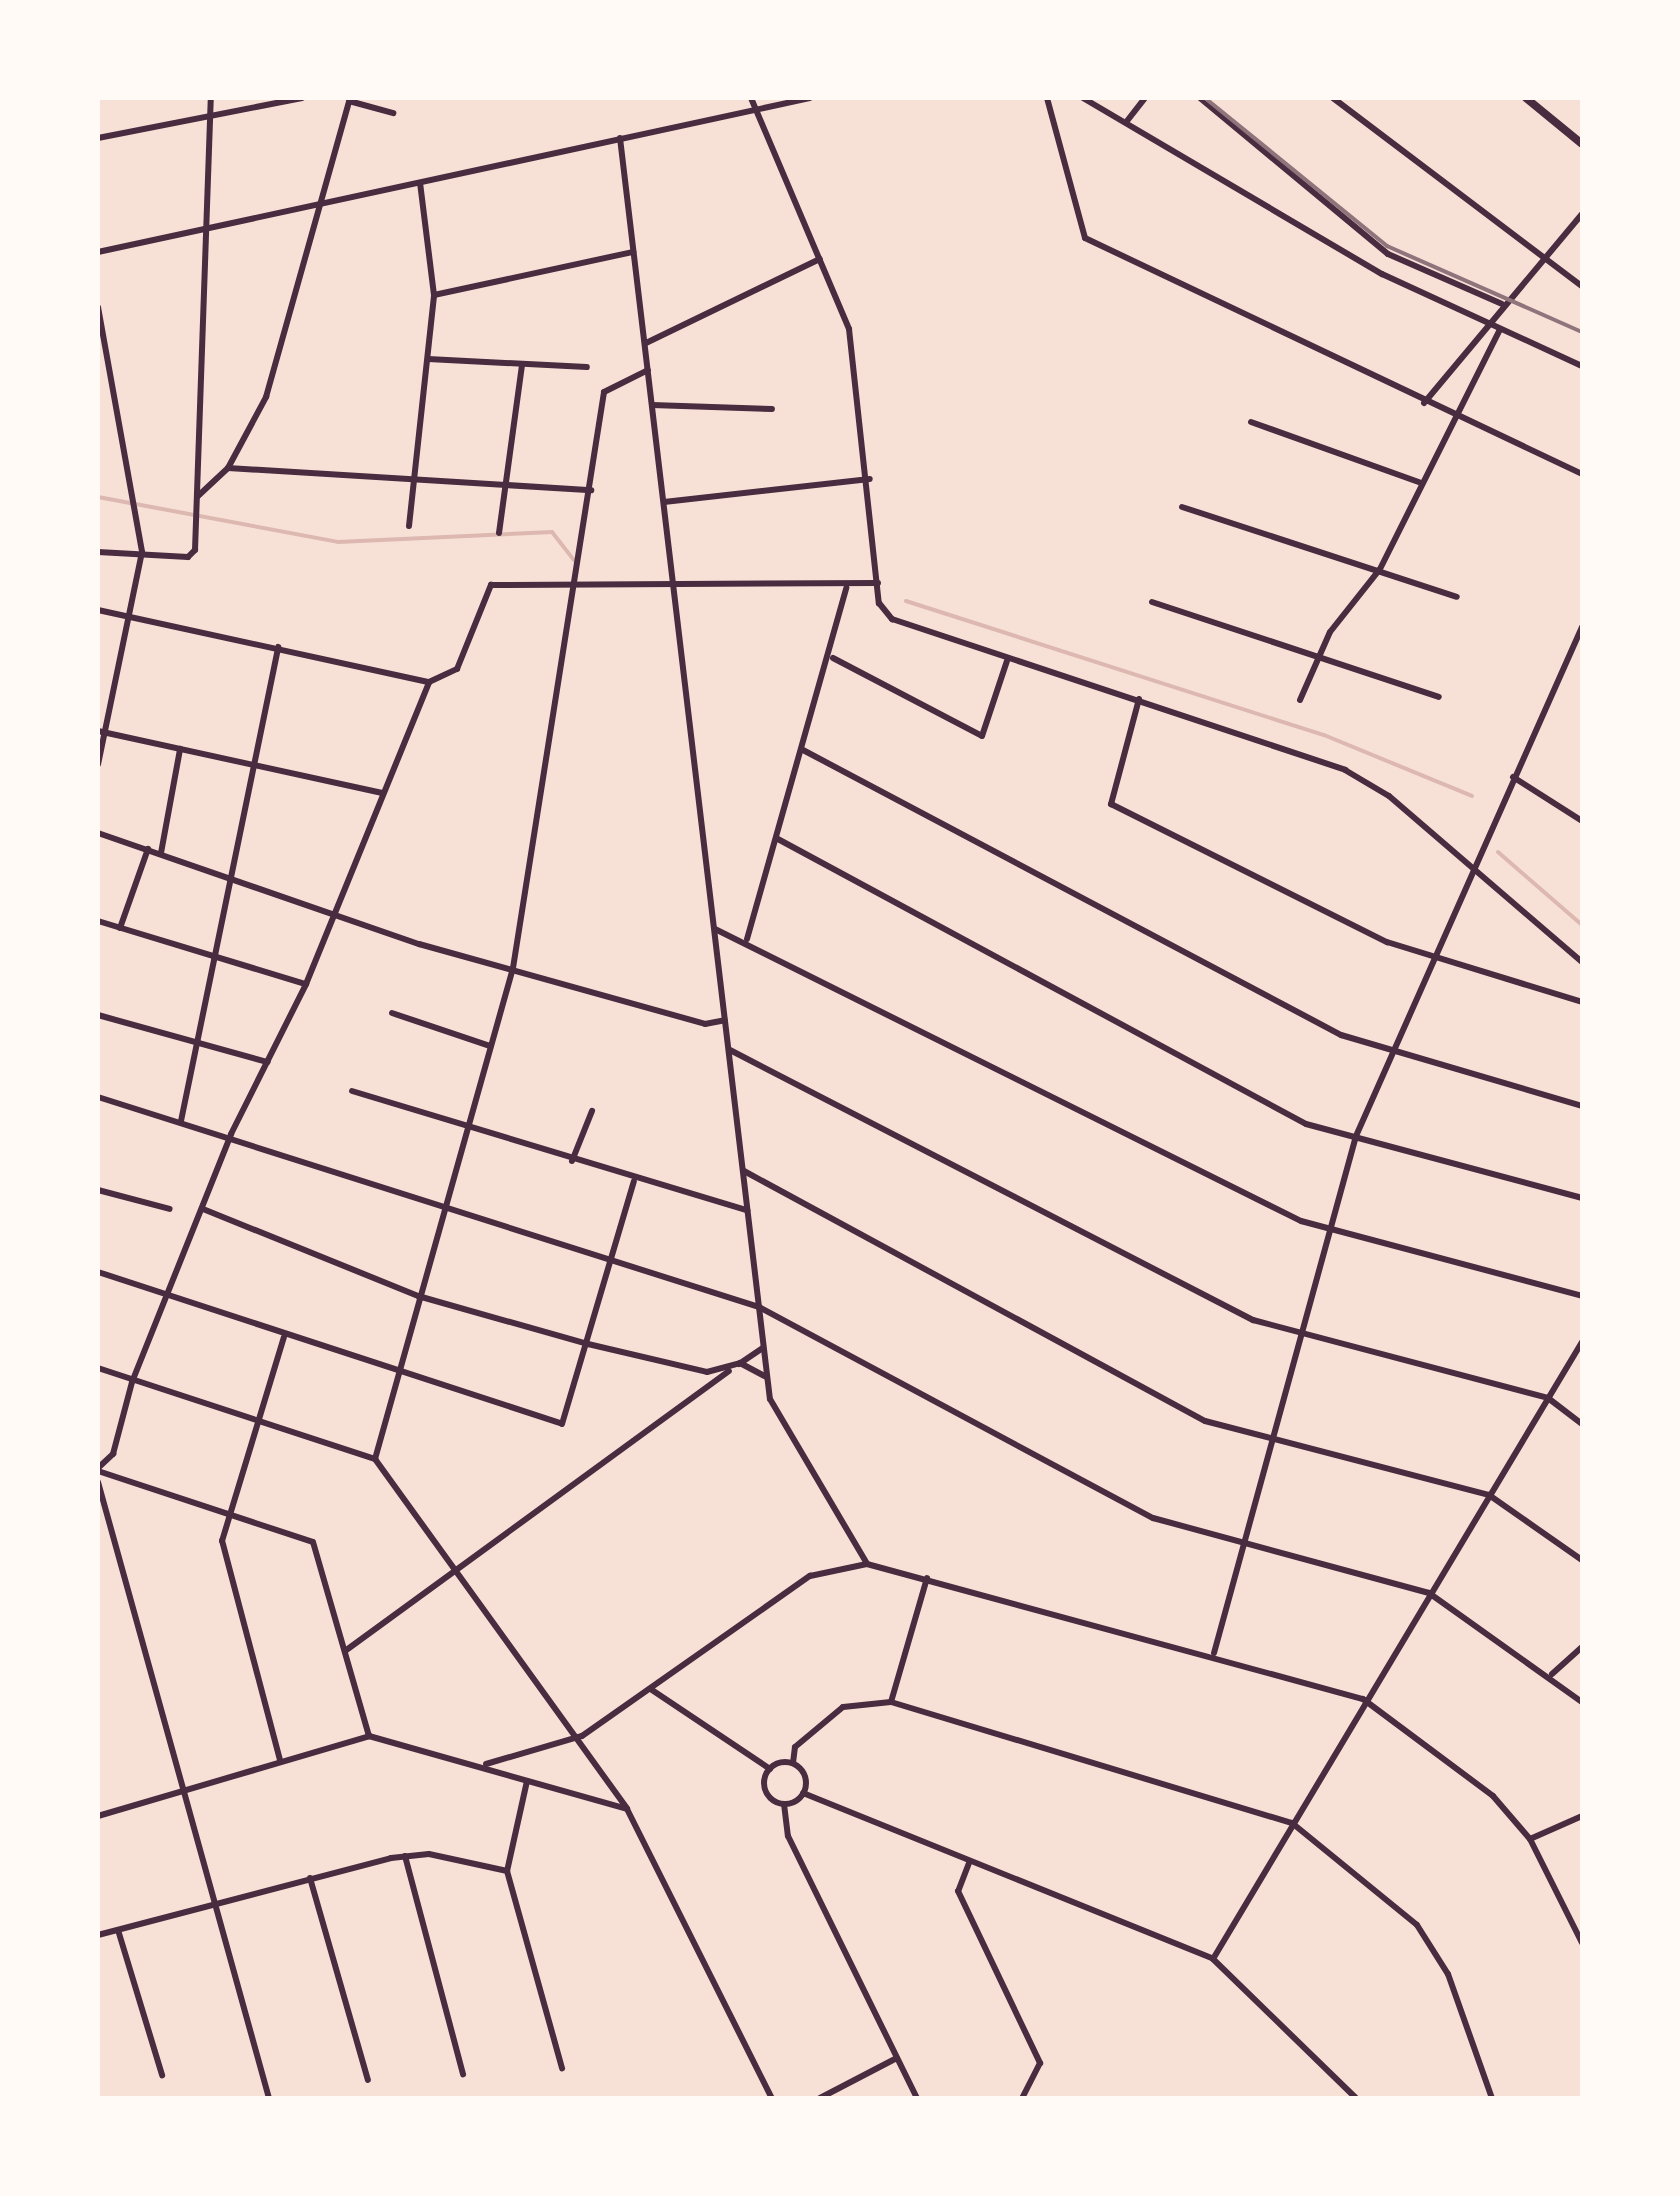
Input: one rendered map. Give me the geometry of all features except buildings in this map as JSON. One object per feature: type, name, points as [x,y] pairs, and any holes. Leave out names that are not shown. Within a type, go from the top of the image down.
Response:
[{"type":"main road","points":[[1526,98],[1582,144]]},
{"type":"street","points":[[98,552],[195,550],[211,98]]},
{"type":"street","points":[[98,138],[302,98]]},
{"type":"street","points":[[751,98],[849,330],[870,480],[878,583],[892,619],[1007,661],[1139,699],[1345,770],[1472,864],[1582,962]]},
{"type":"street","points":[[98,252],[810,98]]},
{"type":"street","points":[[1048,98],[1085,238],[1424,403],[1582,474]]},
{"type":"street","points":[[1083,98],[1382,274],[1582,366]]},
{"type":"street","points":[[1127,121],[1145,98]]},
{"type":"street","points":[[1200,98],[1388,254],[1502,304]]},
{"type":"street","points":[[1333,98],[1541,260],[1582,286]]},
{"type":"street","points":[[198,496],[228,468],[266,397],[326,202],[350,99],[393,114]]},
{"type":"street","points":[[620,138],[767,1377],[782,1429],[868,1564]]},
{"type":"street","points":[[409,526],[434,296],[420,183]]},
{"type":"street","points":[[1424,403],[1502,304],[1582,214]]},
{"type":"street","points":[[434,296],[634,252]]},
{"type":"street","points":[[645,344],[820,259]]},
{"type":"street","points":[[98,307],[142,552],[131,617],[101,731],[98,765]]},
{"type":"street","points":[[1300,700],[1318,656],[1380,568],[1499,331]]},
{"type":"street","points":[[428,358],[587,367]]},
{"type":"street","points":[[499,534],[522,366]]},
{"type":"street","points":[[375,1458],[465,1129],[514,968],[604,392],[620,376],[648,370]]},
{"type":"street","points":[[652,405],[772,409]]},
{"type":"street","points":[[1251,422],[1420,483]]},
{"type":"street","points":[[228,468],[413,486],[591,490]]},
{"type":"street","points":[[664,502],[870,480]]},
{"type":"street","points":[[1182,507],[1380,568],[1457,597]]},
{"type":"street","points":[[98,610],[429,682],[457,669],[492,585],[675,591],[846,588],[878,583]]},
{"type":"street","points":[[747,939],[833,658],[846,588]]},
{"type":"street","points":[[1152,602],[1440,696]]},
{"type":"street","points":[[1214,1654],[1240,1541],[1327,1224],[1356,1136],[1439,961],[1472,864],[1582,626]]},
{"type":"street","points":[[181,1121],[278,648]]},
{"type":"street","points":[[833,658],[982,736],[1007,661]]},
{"type":"street","points":[[368,1736],[313,1542],[98,1470],[113,1454],[132,1382],[231,1134],[306,984],[330,911],[429,682]]},
{"type":"street","points":[[1139,699],[1112,804],[1439,961],[1582,1002]]},
{"type":"street","points":[[101,731],[382,793]]},
{"type":"street","points":[[161,853],[180,749]]},
{"type":"street","points":[[803,750],[1340,1035],[1396,1055],[1582,1106]]},
{"type":"street","points":[[1513,777],[1582,821]]},
{"type":"street","points":[[98,833],[514,968],[706,1024],[725,1020]]},
{"type":"street","points":[[776,838],[1306,1124],[1582,1198]]},
{"type":"street","points":[[120,928],[148,849]]},
{"type":"street","points":[[98,921],[306,984]]},
{"type":"street","points":[[714,929],[747,939],[1301,1221],[1327,1224],[1582,1296]]},
{"type":"street","points":[[392,1013],[490,1046]]},
{"type":"street","points":[[98,1015],[268,1062]]},
{"type":"street","points":[[729,1050],[1252,1320],[1548,1398],[1582,1424]]},
{"type":"street","points":[[352,1091],[634,1182],[748,1210]]},
{"type":"street","points":[[98,1097],[231,1134],[443,1212],[759,1307],[1153,1518],[1429,1593],[1552,1674],[1582,1702]]},
{"type":"street","points":[[572,1162],[592,1112]]},
{"type":"street","points":[[743,1170],[1205,1421],[1488,1495],[1582,1560]]},
{"type":"street","points":[[98,1272],[284,1338],[562,1424],[634,1182]]},
{"type":"street","points":[[98,1190],[170,1209]]},
{"type":"street","points":[[203,1209],[418,1296],[588,1344],[707,1372],[740,1363],[767,1377]]},
{"type":"street","points":[[280,1760],[222,1541],[228,1511],[284,1338]]},
{"type":"street","points":[[1213,1959],[1363,1699],[1582,1342]]},
{"type":"street","points":[[345,1651],[764,1348]]},
{"type":"street","points":[[98,1368],[375,1458],[582,1736],[628,1808],[772,2098]]},
{"type":"street","points":[[98,1482],[186,1791],[210,1902],[269,2098]]},
{"type":"street","points":[[486,1764],[582,1736],[810,1576],[868,1564],[1214,1654],[1363,1699],[1441,1753],[1530,1839],[1582,1943]]},
{"type":"street","points":[[891,1702],[926,1578]]},
{"type":"street","points":[[1552,1674],[1582,1646]]},
{"type":"street","points":[[652,1690],[770,1769],[792,1764]]},
{"type":"street","points":[[792,1764],[794,1748],[843,1707],[891,1702],[1292,1824],[1417,1925],[1448,1974],[1492,2098]]},
{"type":"street","points":[[98,1816],[368,1736],[486,1764],[527,1781],[628,1808]]},
{"type":"street","points":[[792,1764],[805,1776],[803,1793]]},
{"type":"street","points":[[770,1769],[766,1791],[784,1804],[788,1836],[917,2098]]},
{"type":"street","points":[[527,1781],[507,1871],[562,2068]]},
{"type":"street","points":[[784,1804],[803,1793]]},
{"type":"street","points":[[803,1793],[1213,1959],[1356,2098]]},
{"type":"street","points":[[1530,1839],[1582,1816]]},
{"type":"street","points":[[98,1936],[210,1902],[405,1856],[507,1871]]},
{"type":"street","points":[[405,1856],[463,2074]]},
{"type":"street","points":[[969,1863],[958,1891],[1040,2063],[1022,2098]]},
{"type":"street","points":[[310,1878],[368,2080]]},
{"type":"street","points":[[118,1930],[162,2076]]},
{"type":"street","points":[[820,2098],[895,2059]]},
{"type":"waterway","points":[[98,497],[338,542],[552,532],[574,560]]},
{"type":"waterway","points":[[906,601],[1324,735],[1472,796]]},
{"type":"waterway","points":[[1498,852],[1582,925]]},
{"type":"railway","points":[[1205,98],[1387,246],[1582,332]]}]
